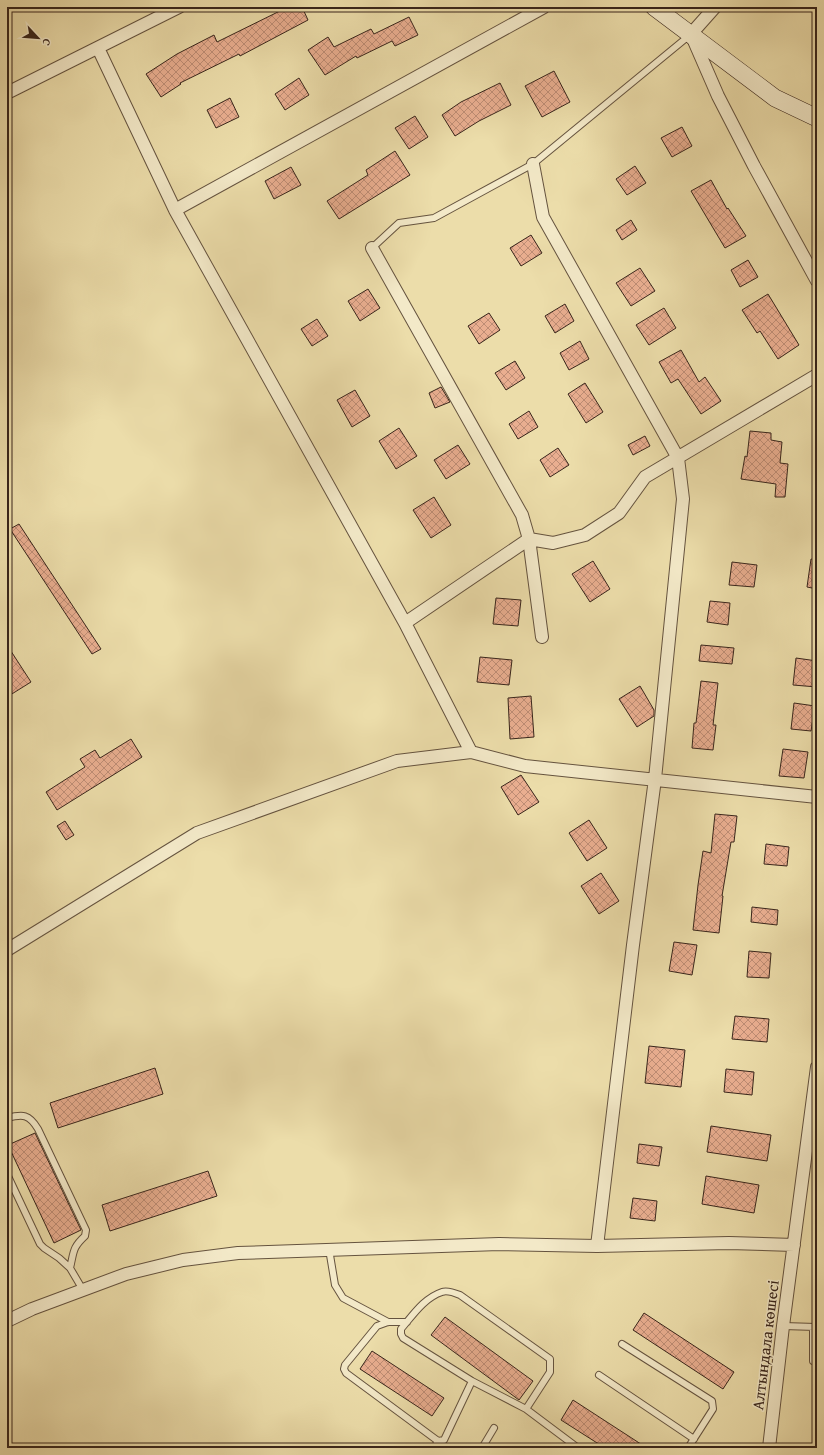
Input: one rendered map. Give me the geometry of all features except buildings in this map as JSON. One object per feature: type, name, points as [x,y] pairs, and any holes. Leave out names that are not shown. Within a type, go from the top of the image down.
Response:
[{"type":"street","points":[[7,93],[179,7]]},
{"type":"street","points":[[175,210],[544,7]]},
{"type":"street","points":[[654,7],[775,98],[817,118]]},
{"type":"street","points":[[691,34],[715,7]]},
{"type":"street","points":[[691,34],[718,96],[746,152],[817,281]]},
{"type":"street","points":[[98,48],[175,210],[405,623],[471,752]]},
{"type":"street","points":[[534,164],[543,217],[678,458],[683,499],[655,779],[633,945],[597,1246]]},
{"type":"street","points":[[372,248],[522,515],[530,539],[542,637]]},
{"type":"street","points":[[405,623],[530,539],[553,543],[585,535],[619,513],[645,477],[817,375]]},
{"type":"street","points":[[7,950],[197,833],[397,761],[471,752],[525,766],[817,797]]},
{"type":"street","name":"Алтындала көшесі","points":[[769,1448],[783,1326],[817,1067]]},
{"type":"street","points":[[7,1321],[32,1309],[126,1274],[183,1260],[238,1253],[499,1244],[597,1246],[729,1243],[794,1245]]},
{"type":"lane","points":[[372,248],[399,222],[434,218],[534,164],[691,34]]},
{"type":"lane","points":[[7,1118],[22,1115],[33,1120],[86,1230],[85,1236],[77,1244],[73,1253],[70,1268]]},
{"type":"lane","points":[[7,1174],[40,1244],[70,1268],[83,1290]]},
{"type":"lane","points":[[329,1249],[335,1285],[342,1298],[388,1322]]},
{"type":"lane","points":[[526,1409],[550,1372],[550,1359],[460,1295],[442,1291],[422,1304],[401,1329],[403,1338],[472,1381],[526,1409],[578,1448]]},
{"type":"lane","points":[[407,1322],[388,1322],[377,1326],[345,1365],[344,1369],[346,1373],[438,1441],[444,1440],[472,1381]]},
{"type":"lane","points":[[783,1326],[815,1327],[813,1361]]},
{"type":"lane","points":[[622,1344],[712,1401],[713,1410],[688,1448]]},
{"type":"lane","points":[[599,1375],[694,1439]]},
{"type":"lane","points":[[482,1448],[494,1428]]},
{"type":"lane","points":[[434,1448],[438,1441]]}]
